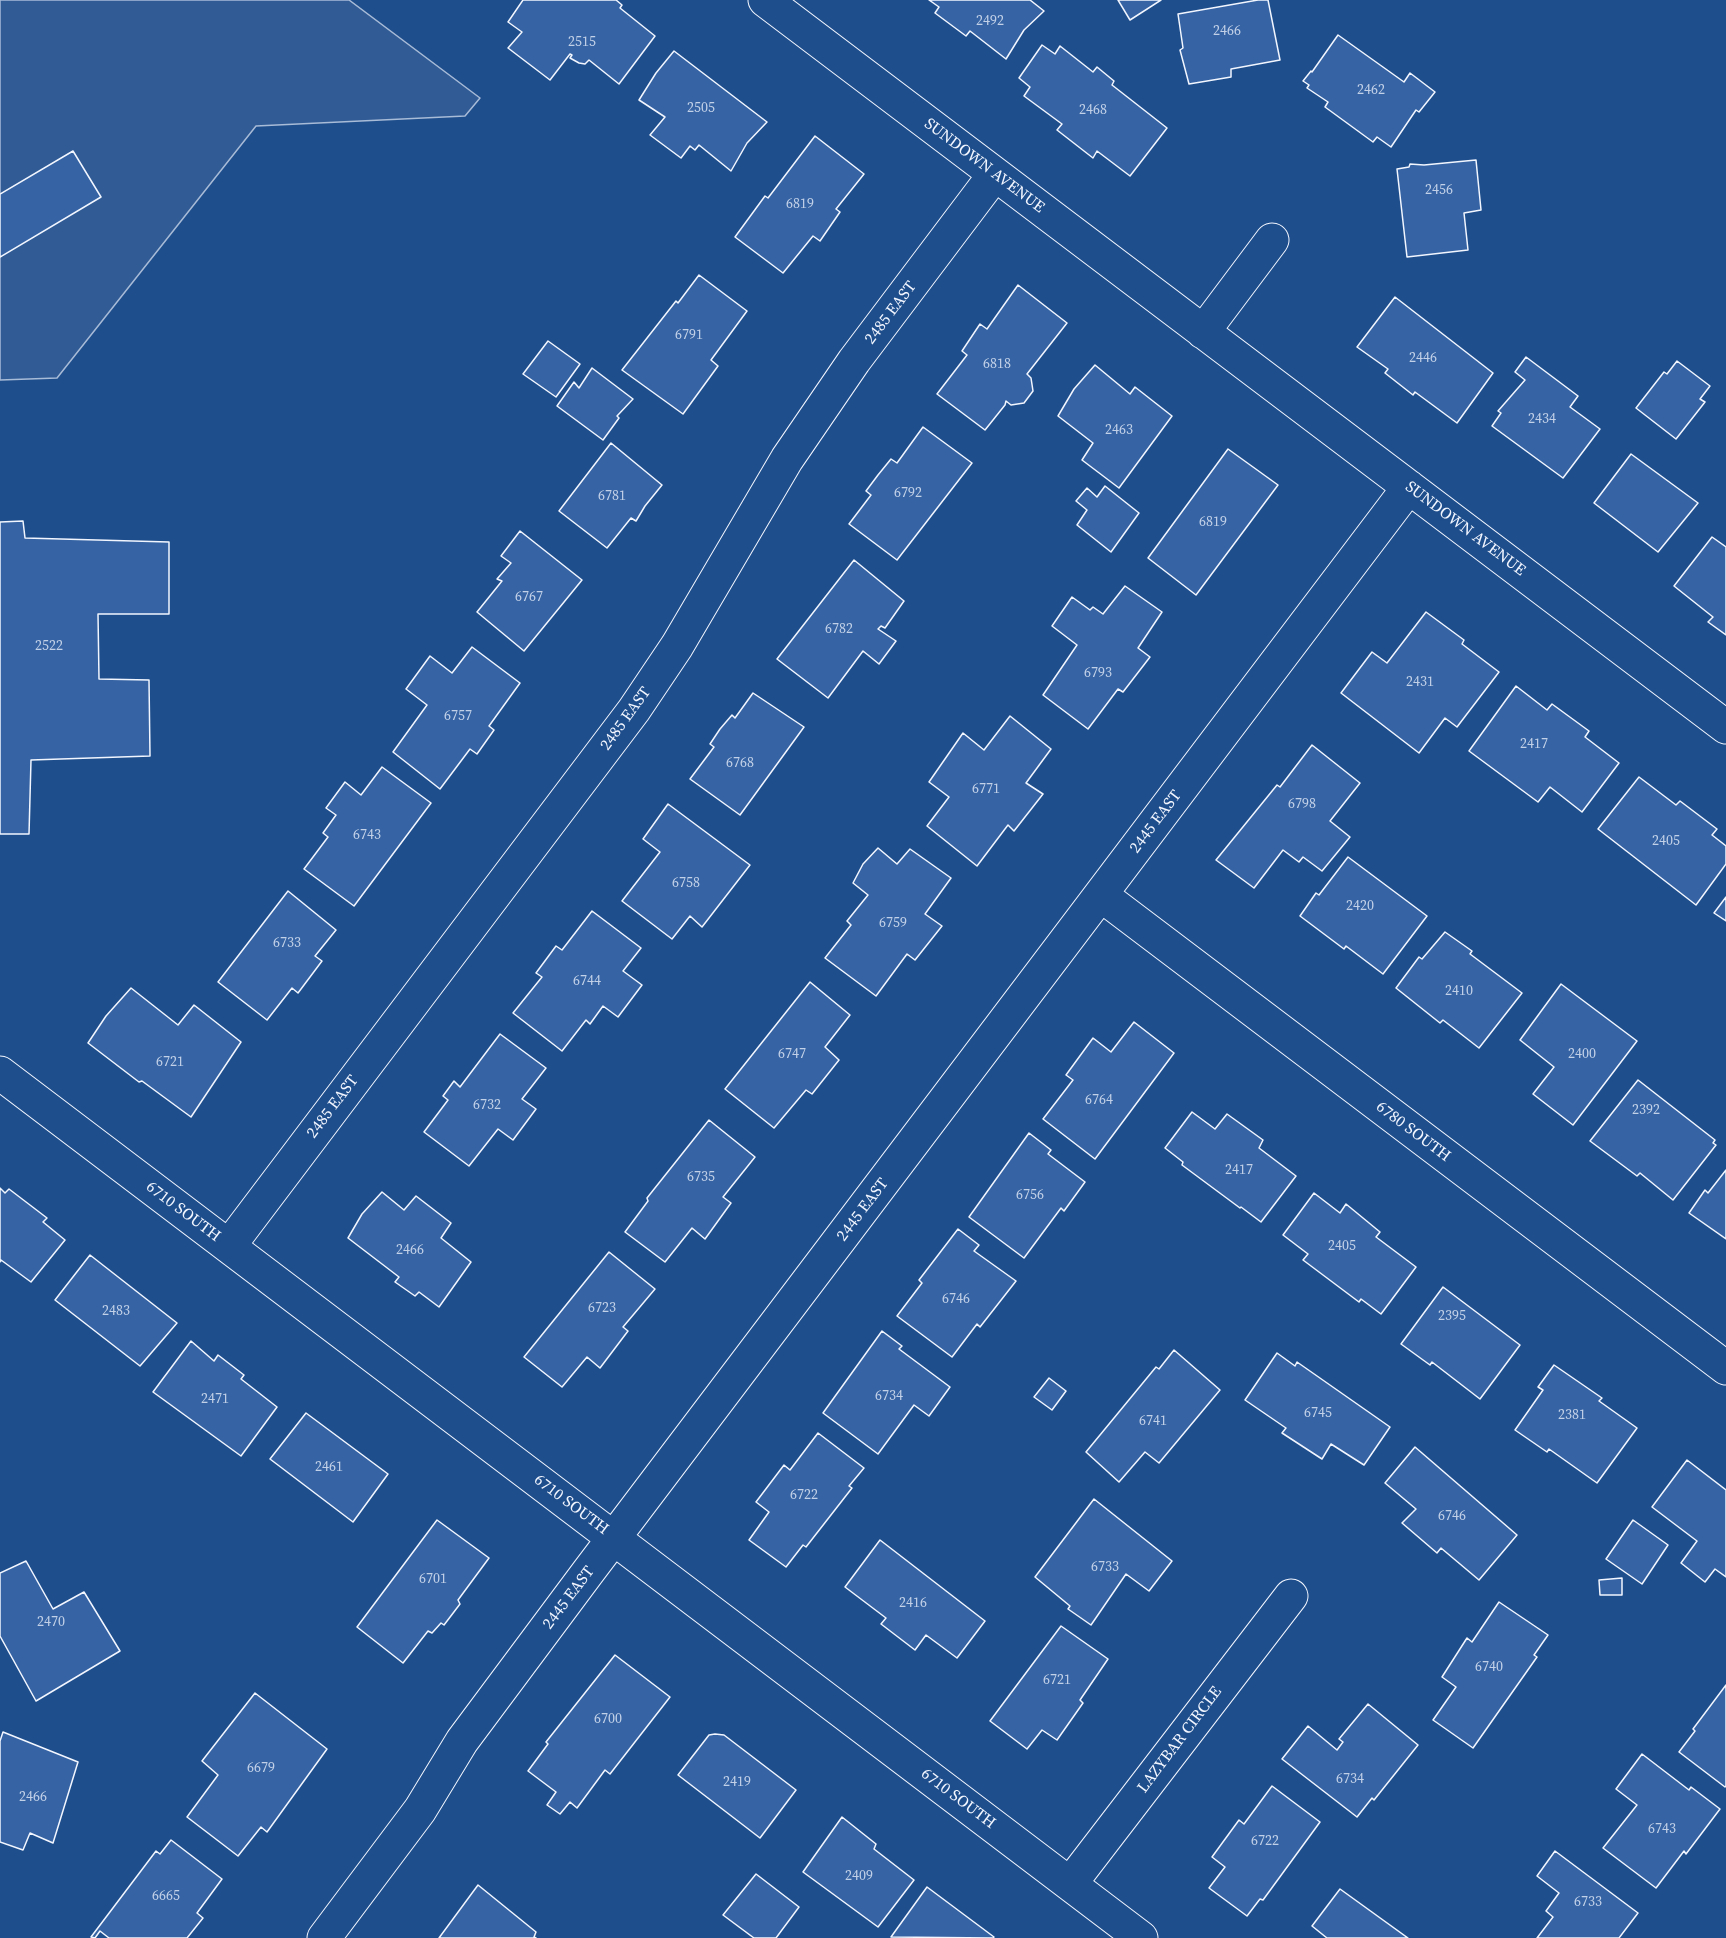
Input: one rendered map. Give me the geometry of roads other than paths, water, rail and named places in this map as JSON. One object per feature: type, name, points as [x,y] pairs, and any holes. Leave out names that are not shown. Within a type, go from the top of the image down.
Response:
[{"type":"street","name":"SUNDOWN AVENUE","points":[[784,6],[995,174],[1726,727]]},
{"type":"street","name":"2485 EAST","points":[[229,1246],[634,710],[677,646],[787,459],[854,361],[995,174]]},
{"type":"street","points":[[1203,332],[1272,240]]},
{"type":"street","name":"2445 EAST","points":[[324,1938],[420,1810],[462,1741],[1409,487]]},
{"type":"street","name":"6780 SOUTH","points":[[1101,895],[1726,1368]]},
{"type":"street","name":"6710 SOUTH","points":[[0,1073],[1141,1938]]},
{"type":"street","name":"LAZYBAR CIRCLE","points":[[1070,1884],[1291,1596]]}]
